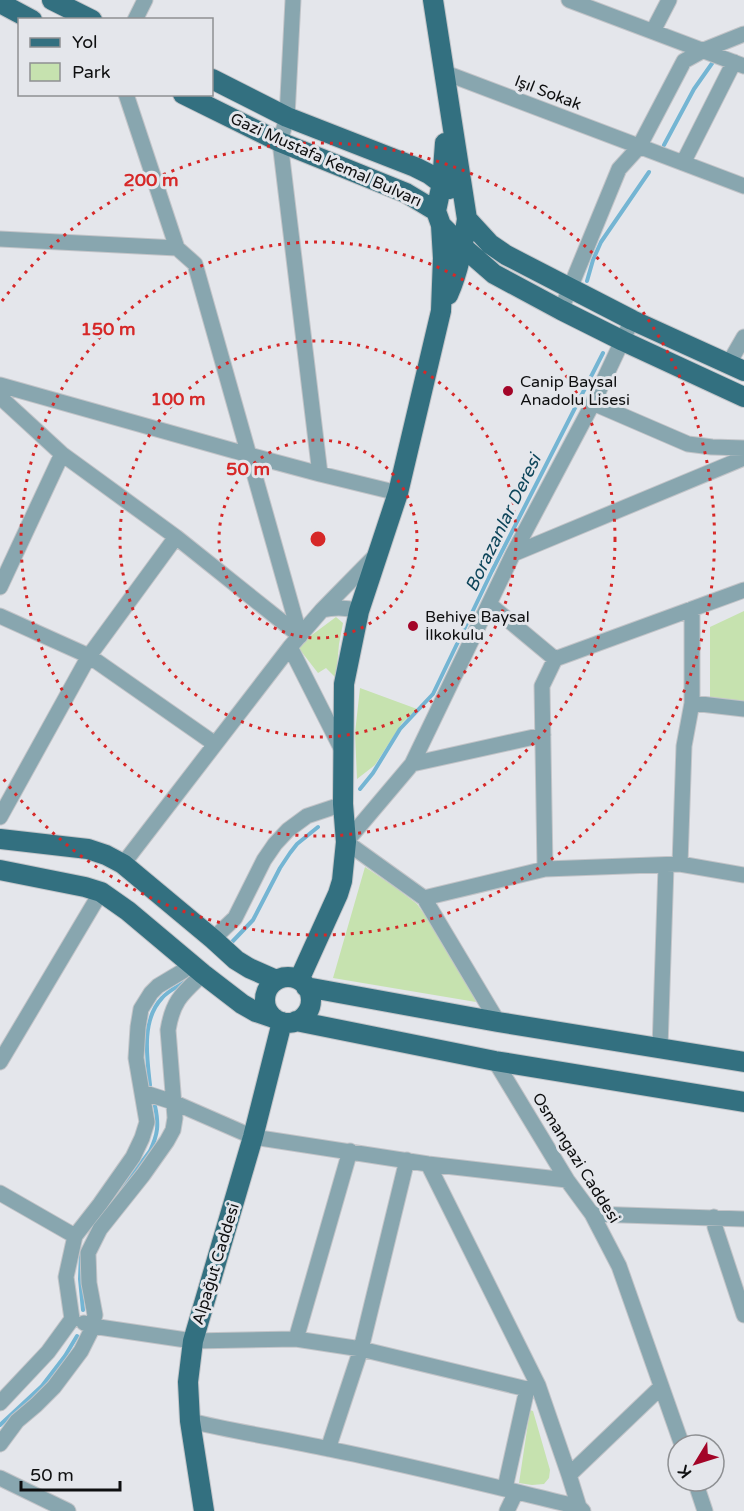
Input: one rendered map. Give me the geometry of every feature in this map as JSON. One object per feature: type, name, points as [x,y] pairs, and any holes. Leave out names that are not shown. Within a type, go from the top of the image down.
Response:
[{"type":"main road","points":[[52,0],[88,18]]},
{"type":"main road","points":[[433,0],[449,135],[462,180],[465,211],[463,247],[453,284],[441,311]]},
{"type":"main road","points":[[0,3],[28,18]]},
{"type":"main road","name":"Gazi Mustafa Kemal Bulvarı","points":[[213,80],[287,117],[429,174],[442,183],[490,244],[506,255],[633,320],[736,367]]},
{"type":"main road","name":"Gazi Mustafa Kemal Bulvarı","points":[[187,96],[280,142],[406,194],[438,218],[463,247],[494,274],[622,341],[744,397]]},
{"type":"main road","points":[[415,167],[434,154],[449,135]]},
{"type":"main road","points":[[303,983],[342,881],[346,842],[343,804],[344,684],[359,611],[398,494],[441,311],[444,258],[438,218],[449,135]]},
{"type":"main road","points":[[453,284],[475,272],[494,274]]},
{"type":"main road","points":[[0,839],[88,849],[106,855],[123,864],[236,960],[276,980]]},
{"type":"main road","points":[[0,870],[101,892],[128,911],[242,1004],[256,1012],[284,1020],[495,1061],[744,1102]]},
{"type":"main road","points":[[303,983],[311,999],[307,1013],[301,1018],[284,1020],[269,1012],[265,998],[267,991],[276,980],[291,977],[303,983],[498,1022],[744,1062]]},
{"type":"main road","name":"Alpağut Caddesi","points":[[204,1511],[190,1421],[188,1382],[193,1341],[253,1137],[284,1020]]},
{"type":"street","points":[[136,18],[145,0]]},
{"type":"street","points":[[294,0],[287,117],[280,142],[320,474]]},
{"type":"street","points":[[569,0],[739,64],[683,163]]},
{"type":"street","points":[[653,32],[669,0]]},
{"type":"street","points":[[561,310],[619,169],[639,147],[684,61],[704,50],[744,34]]},
{"type":"street","name":"Işıl Sokak","points":[[443,72],[744,186]]},
{"type":"street","points":[[127,96],[177,248],[195,264],[249,455],[295,642],[343,752]]},
{"type":"street","points":[[0,239],[177,248]]},
{"type":"street","points":[[498,1022],[424,898],[346,842],[412,764],[513,554],[593,403],[633,320]]},
{"type":"street","points":[[736,367],[744,337]]},
{"type":"street","points":[[0,385],[398,494]]},
{"type":"street","points":[[0,397],[62,454],[176,537],[295,642]]},
{"type":"street","points":[[593,403],[688,444],[744,448]]},
{"type":"street","points":[[0,586],[62,454]]},
{"type":"street","points":[[513,554],[744,458]]},
{"type":"street","points":[[0,817],[89,656],[176,537]]},
{"type":"street","points":[[123,864],[295,642],[322,610],[377,554]]},
{"type":"street","points":[[545,869],[542,686],[555,659],[744,590]]},
{"type":"street","points":[[489,604],[555,659]]},
{"type":"street","points":[[322,610],[348,607],[359,611]]},
{"type":"street","points":[[660,1048],[684,746],[692,703],[692,609]]},
{"type":"street","points":[[0,616],[89,656],[214,744]]},
{"type":"street","points":[[692,703],[744,709]]},
{"type":"street","points":[[412,764],[543,735]]},
{"type":"street","points":[[213,939],[235,918],[264,860],[288,830],[307,816],[343,804]]},
{"type":"street","points":[[424,898],[545,869],[673,865],[744,874]]},
{"type":"street","points":[[0,1062],[101,892]]},
{"type":"street","points":[[0,1403],[48,1352],[72,1319],[66,1277],[75,1236],[100,1204],[142,1138],[147,1122],[136,1058],[141,1009],[158,986],[183,971],[197,969]]},
{"type":"street","points":[[0,1444],[17,1421],[54,1388],[81,1351],[92,1326],[95,1315],[89,1283],[88,1253],[100,1229],[138,1182],[173,1130],[175,1118],[168,1030],[170,1016],[197,969]]},
{"type":"street","name":"Osmangazi Caddesi","points":[[495,1061],[567,1180],[592,1214],[619,1266],[678,1433]]},
{"type":"street","points":[[142,1092],[173,1102],[253,1137],[428,1164],[567,1180]]},
{"type":"street","points":[[296,1339],[350,1151]]},
{"type":"street","points":[[328,1449],[361,1349],[406,1160]]},
{"type":"street","points":[[428,1164],[532,1387],[569,1475],[580,1510]]},
{"type":"street","points":[[0,1193],[75,1236]]},
{"type":"street","points":[[592,1214],[744,1219]]},
{"type":"street","points":[[714,1217],[714,1227],[744,1315]]},
{"type":"street","points":[[72,1319],[92,1326],[193,1341],[296,1339],[361,1349],[532,1387]]},
{"type":"street","points":[[507,1511],[532,1387]]},
{"type":"street","points":[[569,1475],[661,1387]]},
{"type":"street","points":[[190,1421],[510,1490],[580,1510]]},
{"type":"street","points":[[0,1478],[68,1511]]},
{"type":"street","points":[[699,1493],[705,1511]]},
{"type":"green space","points":[[744,611],[744,701],[710,697],[710,627]]},
{"type":"green space","points":[[336,617],[343,623],[336,678],[326,668],[318,673],[297,646]]},
{"type":"green space","points":[[360,688],[417,709],[402,723],[375,765],[357,779],[355,733]]},
{"type":"green space","points":[[365,867],[417,904],[458,962],[476,1002],[333,978]]},
{"type":"green space","points":[[530,1410],[533,1411],[550,1470],[549,1478],[544,1484],[519,1483]]},
{"type":"waterway","name":"Borazanlar Deresi","points":[[664,145],[694,89],[713,62]]},
{"type":"waterway","name":"Borazanlar Deresi","points":[[587,281],[601,242],[649,172]]},
{"type":"waterway","name":"Borazanlar Deresi","points":[[360,789],[373,773],[400,729],[433,694],[492,571],[603,353]]},
{"type":"waterway","name":"Borazanlar Deresi","points":[[232,942],[253,920],[290,853],[297,844],[318,827]]},
{"type":"waterway","name":"Borazanlar Deresi","points":[[150,1085],[147,1040],[151,1017],[155,1007],[164,996],[185,982]]},
{"type":"waterway","name":"Borazanlar Deresi","points":[[111,1204],[150,1151],[157,1129],[155,1106]]},
{"type":"waterway","name":"Borazanlar Deresi","points":[[81,1254],[80,1279],[83,1310]]},
{"type":"waterway","name":"Borazanlar Deresi","points":[[0,1425],[42,1386],[77,1336]]},
{"type":"place","name":"Canip Baysal Anadolu Lisesi","points":[[508,391]]},
{"type":"place","name":"Behiye Baysal İlkokulu","points":[[413,626]]}]
